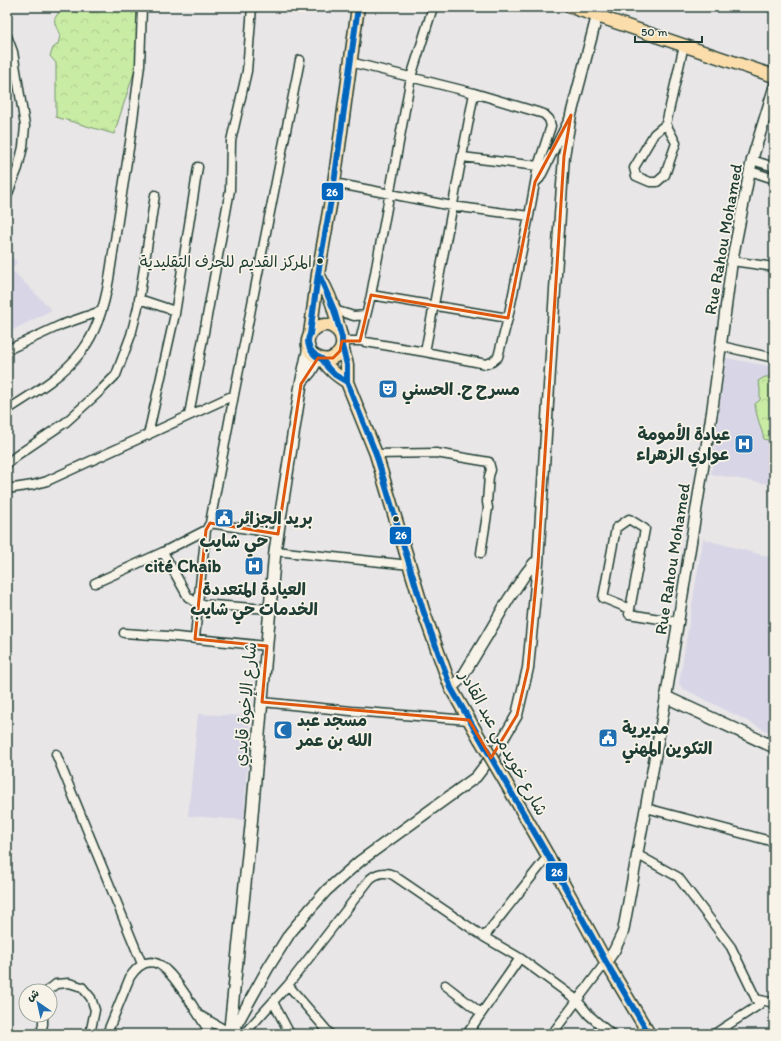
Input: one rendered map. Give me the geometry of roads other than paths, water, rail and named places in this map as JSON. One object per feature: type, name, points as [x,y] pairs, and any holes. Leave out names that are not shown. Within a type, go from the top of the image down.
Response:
[{"type":"main road","points":[[347,382],[335,375],[320,358],[311,351],[309,347],[309,338],[318,274],[334,183],[358,7]]},
{"type":"main road","points":[[571,7],[774,76]]},
{"type":"main road","name":"شارع خويدمي عبد القادر","points":[[318,274],[332,319],[342,341],[347,365],[347,382],[376,454],[424,610],[451,688],[548,856],[606,962],[649,1034]]},
{"type":"main road","points":[[310,334],[317,327],[332,319]]},
{"type":"main road","points":[[320,358],[328,359],[337,355],[340,351],[342,341]]},
{"type":"main road","name":"شارع الإخوة قايدي","points":[[232,1032],[275,551],[301,384],[309,347]]},
{"type":"main road","name":"شارع الإخوة قايدي","points":[[301,384],[320,358]]},
{"type":"main road","points":[[666,697],[774,747]]},
{"type":"street","points":[[7,410],[50,382],[69,365],[82,350],[92,333],[101,311],[109,279],[130,142],[140,65],[142,7]]},
{"type":"street","points":[[189,416],[230,190],[231,141],[247,71],[252,7]]},
{"type":"street","points":[[360,342],[371,295],[411,77],[433,7]]},
{"type":"street","points":[[232,1032],[268,968],[290,933],[310,908],[327,890],[360,862],[476,777],[496,751],[517,715],[523,695],[528,668],[538,563],[564,156],[571,114],[597,16]]},
{"type":"street","points":[[7,36],[13,52],[25,126],[23,146],[18,168],[7,196]]},
{"type":"street","points":[[666,124],[676,144],[665,174],[657,182],[650,182],[636,176],[634,168],[654,134],[666,124],[684,45]]},
{"type":"street","points":[[196,639],[198,604],[208,527],[300,60]]},
{"type":"street","points":[[342,341],[360,342],[425,352],[486,364],[492,362],[498,357],[508,318],[538,166],[551,126],[550,119],[544,114],[474,93],[350,62]]},
{"type":"street","name":"Rue Rahou Mohamed","points":[[606,962],[614,951],[623,932],[638,855],[666,697],[712,412],[722,346],[732,261],[752,160],[774,88]]},
{"type":"street","points":[[425,352],[474,93]]},
{"type":"street","points":[[535,182],[540,178],[571,114]]},
{"type":"street","points":[[462,157],[538,166]]},
{"type":"street","points":[[752,160],[774,167]]},
{"type":"street","points":[[148,435],[175,311],[198,167]]},
{"type":"street","points":[[750,171],[774,179]]},
{"type":"street","points":[[334,183],[452,206],[529,216]]},
{"type":"street","points":[[7,464],[16,456],[66,422],[116,375],[131,335],[139,299],[155,195]]},
{"type":"street","points":[[732,261],[774,267]]},
{"type":"street","points":[[371,295],[508,318]]},
{"type":"street","points":[[139,299],[175,311]]},
{"type":"street","points":[[7,350],[61,325],[101,311]]},
{"type":"street","points":[[332,319],[354,316]]},
{"type":"street","points":[[332,319],[366,316]]},
{"type":"street","points":[[722,346],[774,358]]},
{"type":"street","points":[[7,489],[33,485],[47,480],[234,395]]},
{"type":"street","points":[[376,454],[436,453],[489,462],[491,470],[489,476],[488,508],[481,552]]},
{"type":"street","points":[[630,609],[603,598],[616,528],[630,519],[645,529],[630,609],[629,614],[678,622]]},
{"type":"street","points":[[96,583],[163,552],[208,527],[278,534]]},
{"type":"street","points":[[275,551],[410,565]]},
{"type":"street","points":[[163,552],[188,597],[198,604],[270,609]]},
{"type":"street","points":[[451,688],[461,679],[508,600],[526,573],[534,563],[538,563]]},
{"type":"street","points":[[124,633],[267,646]]},
{"type":"street","points":[[262,702],[351,711],[469,720]]},
{"type":"street","points":[[56,754],[142,964]]},
{"type":"street","points":[[646,808],[774,842]]},
{"type":"street","points":[[638,855],[678,877],[731,947],[759,1005],[714,1034]]},
{"type":"street","points":[[484,937],[548,856]]},
{"type":"street","points":[[232,1032],[273,1002],[288,985],[370,879],[377,874],[389,873],[484,937],[520,958],[577,1000],[589,1015],[611,1034]]},
{"type":"street","points":[[467,1034],[520,958]]},
{"type":"street","points":[[105,1034],[108,1031],[130,977],[142,964],[149,962],[158,963],[184,991],[211,1034]]},
{"type":"street","points":[[552,1034],[606,962]]},
{"type":"street","points":[[58,984],[70,983],[82,987],[91,998],[95,1010],[90,1034]]},
{"type":"street","points":[[288,985],[330,1034]]},
{"type":"street","points":[[445,985],[482,1013]]},
{"type":"street","points":[[756,999],[774,1003]]},
{"type":"street","points":[[273,1002],[290,1034]]},
{"type":"street","points":[[197,1013],[210,1022],[232,1032]]},
{"type":"street","points":[[41,1034],[43,1023]]},
{"type":"place","name":"المركز القديم للحرف التقليدية","points":[[320,261]]},
{"type":"place","name":"مسرح ح. الحسني","points":[[388,389]]},
{"type":"place","name":"عيادة الأمومة عواري الزهراء","points":[[744,444]]},
{"type":"place","name":"بريد الجزائر","points":[[224,518]]},
{"type":"place","name":"العيادة المتعددة الخدمات حي شايب","points":[[254,566]]},
{"type":"place","name":"مسجد عبد الله بن عمر","points":[[283,730]]},
{"type":"place","name":"مديرية التكوين المهني","points":[[608,738]]},
{"type":"district","name":"حي شايب","points":[[234,541]]},
{"type":"district","name":"cité Chaib","points":[[183,566]]}]
